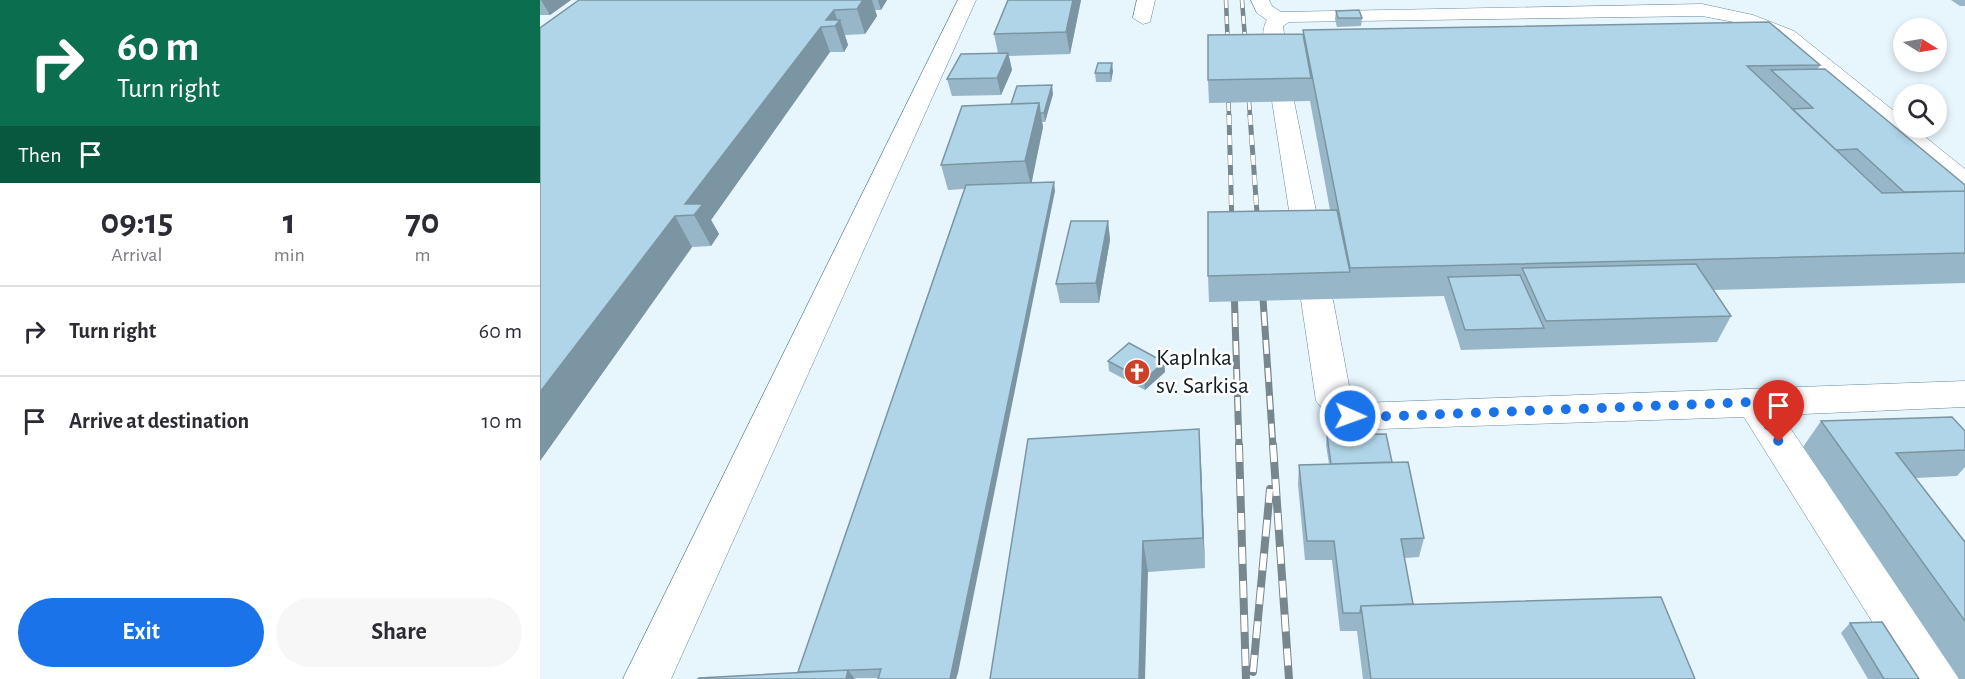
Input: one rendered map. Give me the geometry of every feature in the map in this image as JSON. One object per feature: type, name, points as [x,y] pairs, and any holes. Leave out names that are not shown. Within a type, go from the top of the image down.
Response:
[{"type":"lane","points":[[647,679],[967,0]]},
{"type":"lane","points":[[1260,0],[1264,9],[1278,18],[1452,7],[1702,10],[1735,14],[1764,23],[1787,35],[1965,182]]},
{"type":"lane","points":[[1276,56],[1273,26],[1278,18]]},
{"type":"lane","points":[[1283,101],[1307,236]]},
{"type":"lane","points":[[1317,300],[1334,401],[1350,416],[1965,394]]},
{"type":"lane","points":[[1754,402],[1935,679]]},
{"type":"building","points":[[579,0],[863,0],[857,9],[834,10],[826,20],[840,20],[835,26],[821,27],[685,204],[703,204],[694,215],[675,216],[540,392],[540,28]]},
{"type":"building","points":[[1008,0],[1073,0],[1066,32],[994,34]]},
{"type":"building","points":[[1359,10],[1362,18],[1338,18],[1336,11]]},
{"type":"building","points":[[1769,22],[1820,65],[1747,66],[1882,193],[1965,191],[1965,253],[1350,268],[1303,30]]},
{"type":"building","points":[[1303,34],[1311,78],[1208,80],[1208,35]]},
{"type":"building","points":[[1008,53],[997,78],[947,79],[961,54]]},
{"type":"building","points":[[1098,63],[1112,63],[1110,73],[1095,73]]},
{"type":"building","points":[[1825,69],[1893,125],[1893,138],[1908,138],[1965,185],[1965,191],[1904,192],[1857,149],[1836,150],[1792,109],[1813,108],[1771,70]]},
{"type":"building","points":[[1052,85],[1044,113],[1040,113],[1039,103],[1011,104],[1017,86]]},
{"type":"building","points":[[1039,103],[1025,161],[941,165],[962,106]]},
{"type":"building","points":[[1054,182],[950,679],[878,679],[881,669],[798,672],[966,185]]},
{"type":"building","points":[[1337,210],[1350,272],[1208,276],[1208,212]]},
{"type":"building","points":[[1071,221],[1108,221],[1096,283],[1056,284]]},
{"type":"building","points":[[1696,264],[1731,316],[1546,321],[1522,268]]},
{"type":"building","points":[[1520,275],[1544,328],[1465,330],[1448,277]]},
{"type":"building","points":[[1129,343],[1164,362],[1144,380],[1108,361]]},
{"type":"building","points":[[1952,417],[1965,431],[1965,450],[1896,453],[1965,542],[1965,621],[1821,421]]},
{"type":"building","points":[[1199,429],[1203,538],[1143,541],[1139,679],[990,679],[1028,439]]},
{"type":"building","points":[[1386,434],[1392,462],[1331,464],[1327,435]]},
{"type":"building","points":[[1408,462],[1424,538],[1401,539],[1413,604],[1361,606],[1360,613],[1343,613],[1334,541],[1307,541],[1299,465]]},
{"type":"building","points":[[1661,597],[1695,679],[1371,679],[1361,606]]},
{"type":"building","points":[[1882,622],[1919,679],[1884,679],[1850,623]]},
{"type":"building","points":[[848,670],[846,679],[698,679],[699,678]]},
{"type":"railway","points":[[1226,0],[1228,51]]},
{"type":"railway","points":[[1242,0],[1246,51]]},
{"type":"railway","points":[[1248,86],[1250,116]]},
{"type":"railway","points":[[1228,87],[1229,116]]},
{"type":"railway","points":[[1229,115],[1232,228]]},
{"type":"railway","points":[[1250,115],[1258,227]]},
{"type":"railway","points":[[1262,284],[1273,447]]},
{"type":"railway","points":[[1234,285],[1239,447]]},
{"type":"railway","points":[[1239,445],[1246,679]]},
{"type":"railway","points":[[1273,445],[1289,679]]},
{"type":"railway","points":[[1253,672],[1270,489]]},
{"type":"place","name":"Kaplnka sv. Sarkisa","points":[[1137,372]]},
{"type":"route","points":[[1350,416],[1754,402],[1779,442]]}]
